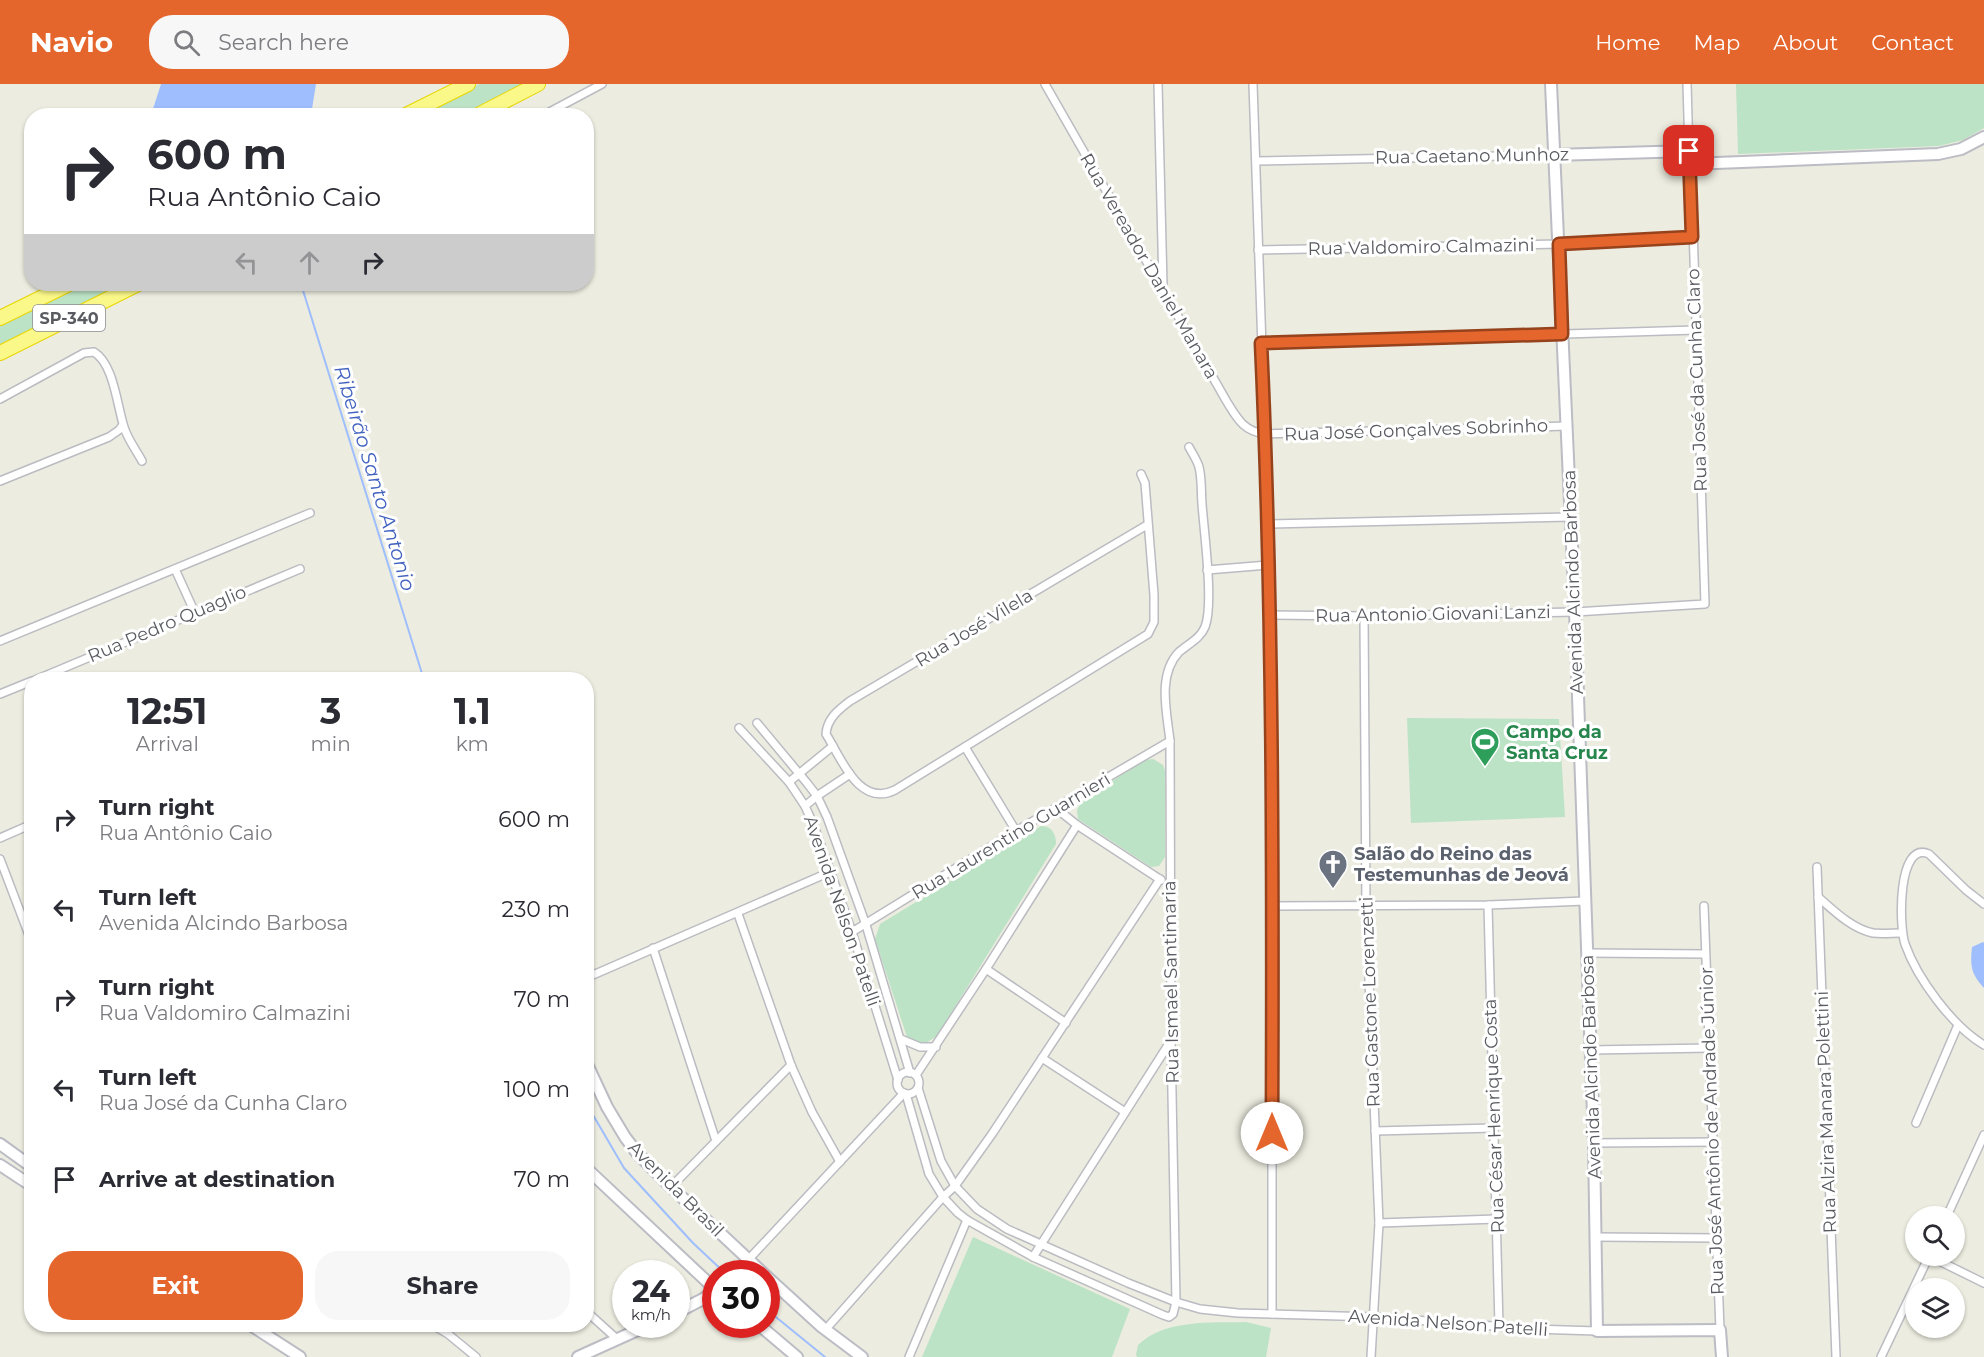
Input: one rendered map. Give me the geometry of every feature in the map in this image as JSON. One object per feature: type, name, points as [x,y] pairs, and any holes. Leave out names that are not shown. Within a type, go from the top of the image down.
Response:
[{"type":"highway","points":[[420,108],[468,84]]},
{"type":"highway","points":[[492,108],[538,84]]},
{"type":"highway","name":"SP-340","points":[[0,318],[55,291]]},
{"type":"highway","name":"SP-340","points":[[0,353],[124,291]]},
{"type":"street","points":[[557,108],[602,84]]},
{"type":"street","name":"Rua Vereador Daniel Manara","points":[[1044,84],[1234,413],[1247,429],[1265,434]]},
{"type":"street","points":[[1158,84],[1163,288]]},
{"type":"street","points":[[1253,84],[1268,524],[1272,906],[1272,1314]]},
{"type":"street","name":"Avenida Alcindo Barbosa","points":[[1551,84],[1575,612],[1594,1143],[1597,1332]]},
{"type":"street","name":"Rua José da Cunha Claro","points":[[1687,84],[1705,604]]},
{"type":"street","points":[[1691,164],[1938,154],[1961,149],[1984,137]]},
{"type":"street","name":"Rua Caetano Munhoz","points":[[1256,162],[1689,151]]},
{"type":"street","name":"Rua Valdomiro Calmazini","points":[[1258,250],[1559,244],[1692,237]]},
{"type":"street","points":[[1261,343],[1696,330]]},
{"type":"street","points":[[0,399],[84,353],[94,352],[107,367],[123,425],[142,461]]},
{"type":"street","points":[[0,481],[109,437],[123,425]]},
{"type":"street","name":"Rua José Gonçalves Sobrinho","points":[[1265,434],[1567,426]]},
{"type":"street","points":[[1189,447],[1200,468],[1207,570],[1268,565]]},
{"type":"street","points":[[789,782],[833,746],[850,774],[866,790],[872,794],[882,795],[895,790],[1144,638],[1152,626],[1154,614],[1145,483],[1141,474]]},
{"type":"street","points":[[0,641],[310,513]]},
{"type":"street","points":[[1268,524],[1570,517]]},
{"type":"street","name":"Rua José Vilela","points":[[833,746],[826,734],[826,729],[834,715],[850,701],[1147,525]]},
{"type":"street","name":"Rua Pedro Quaglio","points":[[52,672],[300,568]]},
{"type":"street","points":[[175,569],[195,613]]},
{"type":"street","name":"Rua Ismael Santimaria","points":[[1176,1302],[1171,1041],[1170,741],[1166,680],[1171,663],[1183,648],[1201,635],[1206,625],[1207,570]]},
{"type":"street","name":"Rua Antonio Giovani Lanzi","points":[[1269,615],[1364,616],[1575,612],[1705,604]]},
{"type":"street","name":"Rua Gastone Lorenzetti","points":[[1364,616],[1366,906],[1379,1223],[1371,1357]]},
{"type":"street","name":"Rua Pedro Quaglio","points":[[0,694],[24,684]]},
{"type":"street","name":"Avenida Nelson Patelli","points":[[757,723],[817,796],[827,818],[866,925],[913,1074]]},
{"type":"street","name":"Avenida Nelson Patelli","points":[[739,728],[789,782],[805,806],[823,846],[898,1080]]},
{"type":"street","name":"Rua Laurentino Guarnieri","points":[[852,932],[1016,831],[1170,741]]},
{"type":"street","points":[[965,747],[1016,831]]},
{"type":"street","points":[[805,806],[850,774]]},
{"type":"street","points":[[1057,809],[1077,825],[1170,885]]},
{"type":"street","points":[[1077,825],[936,1047],[913,1074],[904,1074],[898,1080],[899,1088],[905,1094],[929,1174],[943,1197],[967,1220],[1033,1257],[1165,1316],[1169,1317],[1173,1314],[1176,1302]]},
{"type":"street","points":[[0,838],[24,828]]},
{"type":"street","points":[[1984,904],[1929,854],[1918,853],[1908,865],[1902,897],[1902,933],[1905,943],[1916,967],[1939,1002],[1958,1025],[1984,1045]]},
{"type":"street","points":[[0,859],[24,922]]},
{"type":"street","name":"Rua Alzira Manara Polettini","points":[[1816,867],[1836,1357]]},
{"type":"street","points":[[594,974],[738,914],[830,872]]},
{"type":"street","points":[[826,1329],[955,1186],[1160,879]]},
{"type":"street","points":[[1818,897],[1842,917],[1863,930],[1876,933],[1902,933]]},
{"type":"street","points":[[1272,906],[1488,905],[1585,901]]},
{"type":"street","name":"Rua César Henrique Costa","points":[[1488,905],[1499,1326]]},
{"type":"street","name":"Rua José Antônio de Andrade Júnior","points":[[1704,906],[1722,1357]]},
{"type":"street","points":[[738,914],[790,1065],[812,1112],[840,1162]]},
{"type":"street","points":[[653,948],[716,1141]]},
{"type":"street","points":[[1587,953],[1705,954]]},
{"type":"street","points":[[986,969],[1066,1023]]},
{"type":"street","points":[[1916,1123],[1958,1025]]},
{"type":"street","points":[[901,1039],[915,1046],[936,1047]]},
{"type":"street","points":[[1033,1257],[1171,1041]]},
{"type":"street","points":[[1590,1050],[1711,1048]]},
{"type":"street","points":[[1042,1058],[1125,1112]]},
{"type":"street","points":[[670,1187],[790,1065]]},
{"type":"street","points":[[748,1260],[905,1094],[914,1093],[919,1082],[913,1074]]},
{"type":"street","name":"Avenida Brasil","points":[[594,1079],[625,1137],[648,1165],[746,1260]]},
{"type":"street","name":"Avenida Nelson Patelli","points":[[918,1088],[935,1145],[955,1186],[976,1209],[993,1221],[1041,1244],[1176,1302],[1219,1311],[1375,1317],[1597,1332],[1720,1330]]},
{"type":"street","points":[[1375,1131],[1494,1128]]},
{"type":"street","points":[[1952,1206],[1984,1135]]},
{"type":"street","points":[[1594,1143],[1714,1142]]},
{"type":"street","points":[[0,1144],[24,1161]]},
{"type":"street","points":[[0,1165],[24,1181]]},
{"type":"street","points":[[594,1176],[702,1277]]},
{"type":"street","points":[[1379,1223],[1497,1219]]},
{"type":"street","points":[[909,1357],[967,1220]]},
{"type":"street","points":[[1596,1237],[1717,1238]]},
{"type":"street","points":[[1881,1357],[1924,1266]]},
{"type":"street","points":[[1949,1266],[1984,1283]]},
{"type":"street","name":"Avenida Brasil","points":[[780,1288],[862,1357]]},
{"type":"street","points":[[594,1318],[618,1340]]},
{"type":"street","points":[[261,1332],[300,1357]]},
{"type":"street","points":[[445,1332],[476,1357]]},
{"type":"street","points":[[578,1357],[622,1338]]},
{"type":"street","points":[[775,1338],[797,1357]]},
{"type":"green space","points":[[479,84],[527,84],[478,108],[431,108]]},
{"type":"green space","points":[[1736,84],[1984,84],[1984,128],[1963,140],[1939,146],[1738,154]]},
{"type":"green space","points":[[66,291],[113,291],[0,347],[0,324]]},
{"type":"green space","name":"Campo da Santa Cruz","points":[[1407,718],[1559,719],[1565,817],[1411,823]]},
{"type":"green space","points":[[1153,759],[1163,765],[1165,771],[1165,857],[1159,866],[1151,867],[1078,819],[1077,810],[1082,800],[1145,760]]},
{"type":"green space","points":[[1041,826],[1053,831],[1056,844],[937,1036],[921,1046],[914,1044],[907,1037],[875,939],[880,924]]},
{"type":"green space","points":[[973,1237],[1130,1309],[1112,1357],[922,1357]]},
{"type":"green space","points":[[1246,1322],[1271,1328],[1266,1357],[1137,1357],[1136,1355],[1138,1345],[1161,1331],[1189,1324]]},
{"type":"water","points":[[161,84],[316,84],[312,108],[153,108]]},
{"type":"water","points":[[1983,942],[1984,988],[1974,974],[1971,959],[1972,947]]},
{"type":"waterway","name":"Ribeirão Santo Antonio","points":[[303,291],[422,672]]},
{"type":"waterway","name":"Ribeirão Santo Antonio","points":[[594,1117],[624,1168],[711,1260]]},
{"type":"waterway","name":"Ribeirão Santo Antonio","points":[[780,1320],[825,1357]]},
{"type":"place","name":"Campo da Santa Cruz","points":[[1485,768]]},
{"type":"place","name":"Salão do Reino das Testemunhas de Jeová","points":[[1333,890]]},
{"type":"route","points":[[1272,1133],[1269,582],[1261,343],[1562,334],[1559,244],[1692,237],[1689,151]]}]
